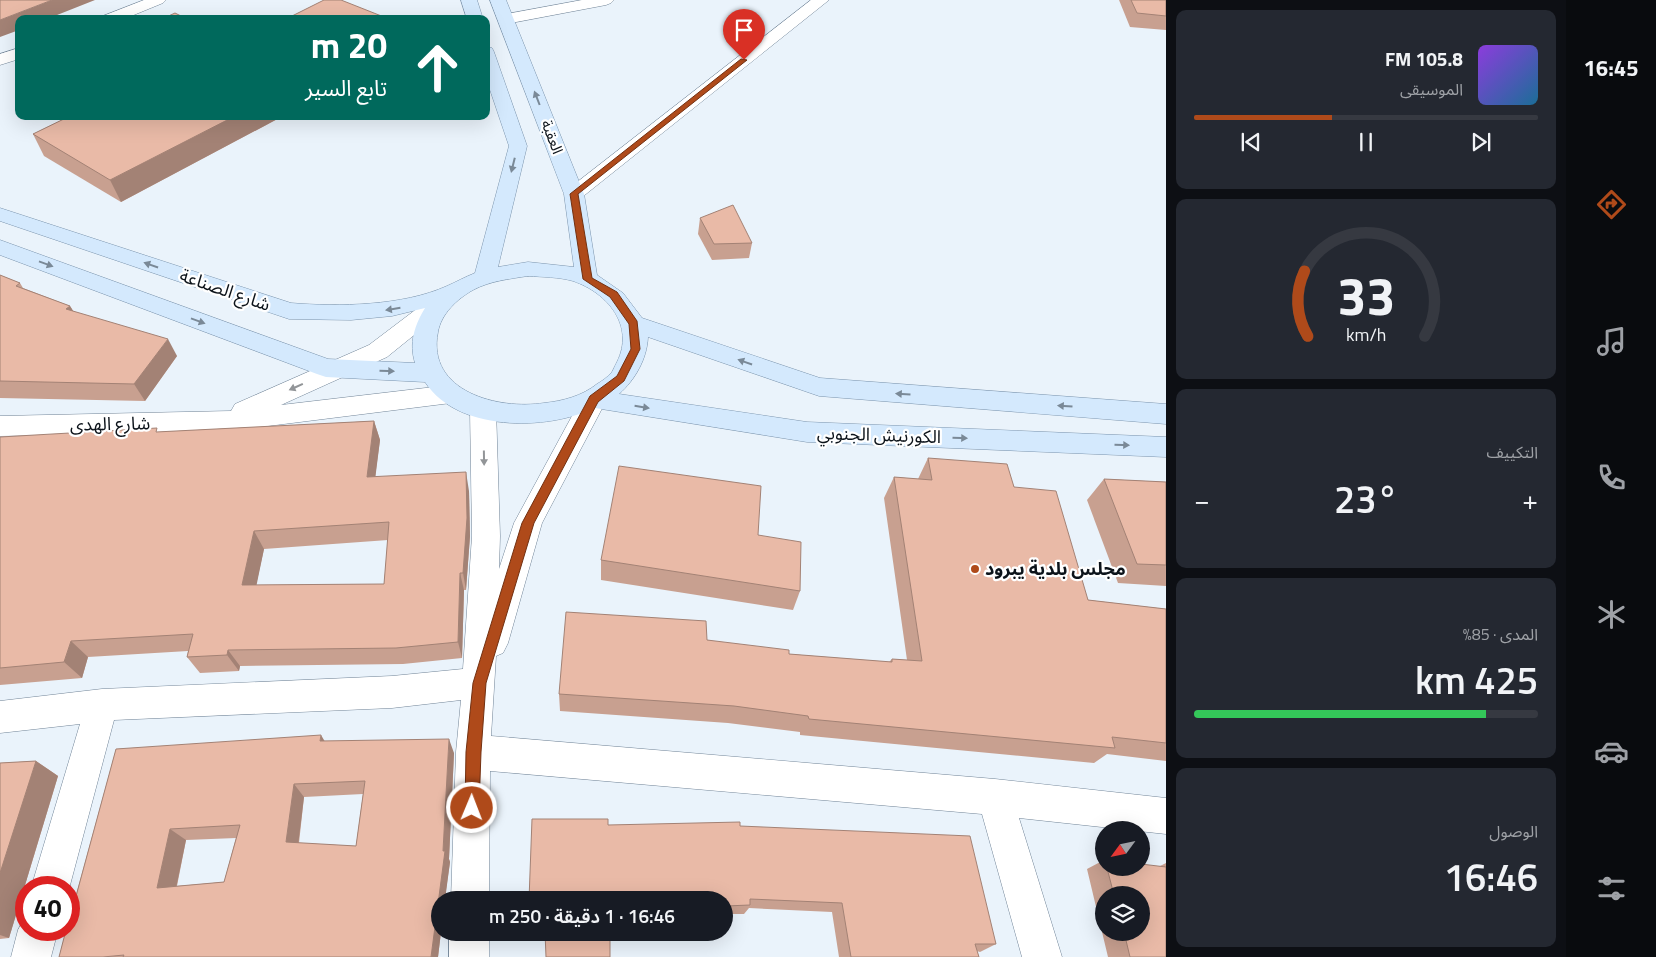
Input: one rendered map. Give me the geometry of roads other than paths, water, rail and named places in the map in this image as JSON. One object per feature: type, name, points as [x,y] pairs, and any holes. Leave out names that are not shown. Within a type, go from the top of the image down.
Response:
[{"type":"main road","points":[[469,0],[474,15]]},
{"type":"main road","name":"العقبة","points":[[498,0],[574,194],[587,279]]},
{"type":"main road","name":"العقبة","points":[[485,276],[518,146],[490,64]]},
{"type":"main road","name":"شارع الصناعة","points":[[0,214],[289,311],[316,314],[374,312],[422,302],[456,290]]},
{"type":"main road","name":"شارع الصناعة","points":[[0,247],[326,368],[335,370],[431,373]]},
{"type":"main road","points":[[528,269],[563,272],[587,279],[613,294],[634,324],[636,349],[621,379],[594,399],[552,413],[512,415],[483,409],[452,394],[431,373],[423,348],[428,322],[435,310],[456,290],[485,276],[528,269]]},
{"type":"main road","points":[[634,324],[819,387],[1166,414]]},
{"type":"main road","name":"الكورنيش الجنوبي","points":[[594,399],[807,432],[1166,447]]},
{"type":"street","points":[[119,15],[158,0]]},
{"type":"street","points":[[506,19],[606,0]]},
{"type":"street","points":[[574,194],[820,0]]},
{"type":"street","points":[[0,60],[15,54]]},
{"type":"street","points":[[220,422],[378,351],[456,290]]},
{"type":"street","name":"شارع الهدى","points":[[0,426],[220,422],[452,394]]},
{"type":"street","points":[[480,683],[528,523],[594,399]]},
{"type":"street","points":[[470,891],[473,752],[480,683],[486,536],[483,409]]},
{"type":"street","points":[[0,717],[102,705],[392,692],[480,683]]},
{"type":"street","points":[[53,876],[102,705]]},
{"type":"street","points":[[473,752],[995,797],[1166,816]]},
{"type":"street","points":[[995,797],[1042,957]]},
{"type":"street","points":[[31,957],[35,941]]},
{"type":"street","points":[[468,957],[469,941]]},
{"type":"place","name":"مجلس بلدية يبرود","points":[[975,569]]}]
